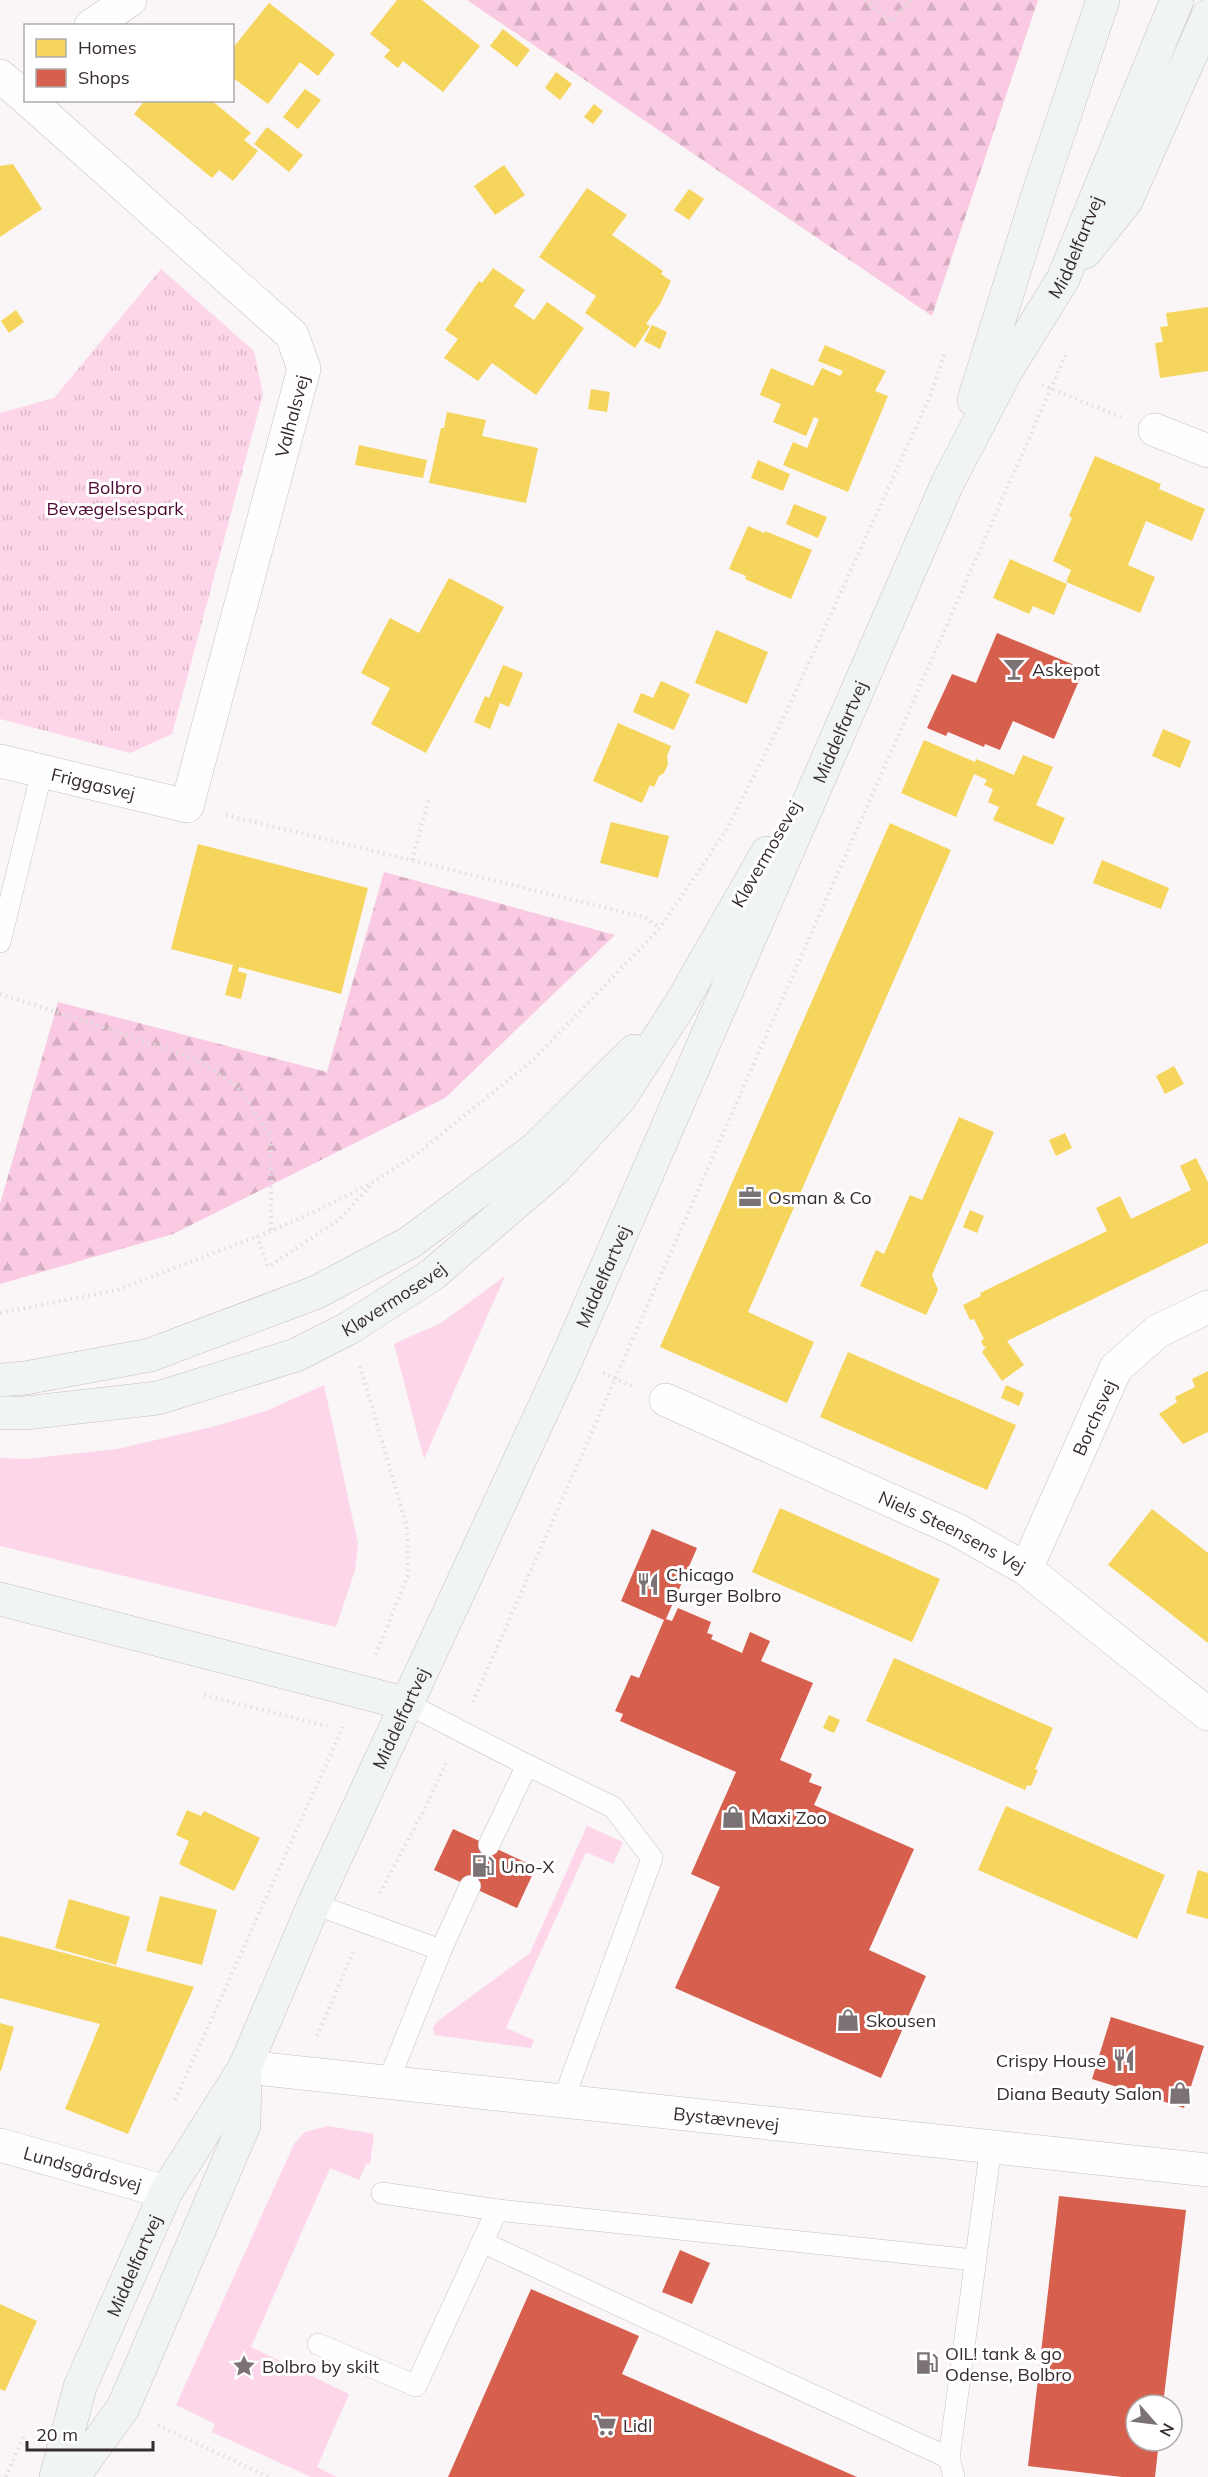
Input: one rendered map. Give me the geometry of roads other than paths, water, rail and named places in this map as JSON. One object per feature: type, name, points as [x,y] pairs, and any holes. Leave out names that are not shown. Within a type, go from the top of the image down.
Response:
[{"type":"main road","name":"Middelfartvej","points":[[948,482],[1041,185],[1103,0]]},
{"type":"main road","name":"Middelfartvej","points":[[56,2477],[80,2387],[166,2192],[245,2067],[314,1904],[567,1358],[948,482],[1006,371],[1063,279],[1177,0]]},
{"type":"main road","points":[[1063,279],[1126,201],[1208,16]]},
{"type":"main road","name":"Kløvermosevej","points":[[0,1413],[26,1413],[158,1398],[296,1356],[349,1328],[433,1274],[554,1170],[620,1098],[680,1005],[852,702]]},
{"type":"main road","name":"Kløvermosevej","points":[[0,1380],[25,1378],[150,1355],[317,1292],[409,1243],[535,1149],[680,1005]]},
{"type":"main road","points":[[0,1599],[408,1704]]},
{"type":"main road","name":"Middelfartvej","points":[[73,2477],[123,2408],[244,2125],[245,2067]]},
{"type":"street","points":[[94,24],[130,0]]},
{"type":"street","name":"Valhalsvej","points":[[33,102],[292,335],[304,369],[187,806]]},
{"type":"street","points":[[1155,430],[1208,451]]},
{"type":"street","name":"Friggasvej","points":[[0,761],[187,806]]},
{"type":"street","name":"Borchsvej","points":[[1026,1569],[1116,1368],[1158,1331],[1208,1307]]},
{"type":"street","name":"Niels Steensens Vej","points":[[666,1400],[957,1530],[1026,1569],[1208,1714]]},
{"type":"street","name":"Bystævnevej","points":[[245,2067],[1208,2170]]},
{"type":"street","name":"Lundsgårdsvej","points":[[0,2145],[166,2192]]},
{"type":"lane","points":[[0,942],[42,771]]},
{"type":"lane","points":[[408,1704],[613,1807],[652,1858],[562,2101]]},
{"type":"lane","points":[[489,1845],[527,1765]]},
{"type":"lane","points":[[388,2082],[441,1950],[470,1886]]},
{"type":"lane","points":[[314,1904],[441,1950]]},
{"type":"lane","points":[[482,2242],[951,2468],[974,2260],[991,2146]]},
{"type":"lane","points":[[382,2193],[496,2210],[974,2260]]},
{"type":"lane","points":[[318,2344],[416,2386],[496,2210]]},
{"type":"place","name":"Askepot","points":[[1014,669]]},
{"type":"place","name":"Osman & Co","points":[[750,1197]]},
{"type":"place","name":"Chicago Burger Bolbro","points":[[648,1584]]},
{"type":"place","name":"Maxi Zoo","points":[[733,1817]]},
{"type":"place","name":"Uno-X","points":[[483,1866]]},
{"type":"place","name":"Skousen","points":[[848,2020]]},
{"type":"place","name":"Crispy House","points":[[1124,2060]]},
{"type":"place","name":"Diana Beauty Salon","points":[[1180,2093]]},
{"type":"place","name":"OIL! tank & go Odense, Bolbro","points":[[927,2363]]},
{"type":"place","name":"Bolbro by skilt","points":[[244,2366]]},
{"type":"place","name":"Lidl","points":[[605,2425]]},
{"type":"park label","name":"Bolbro Bevægelsespark","points":[[115,497]]}]
